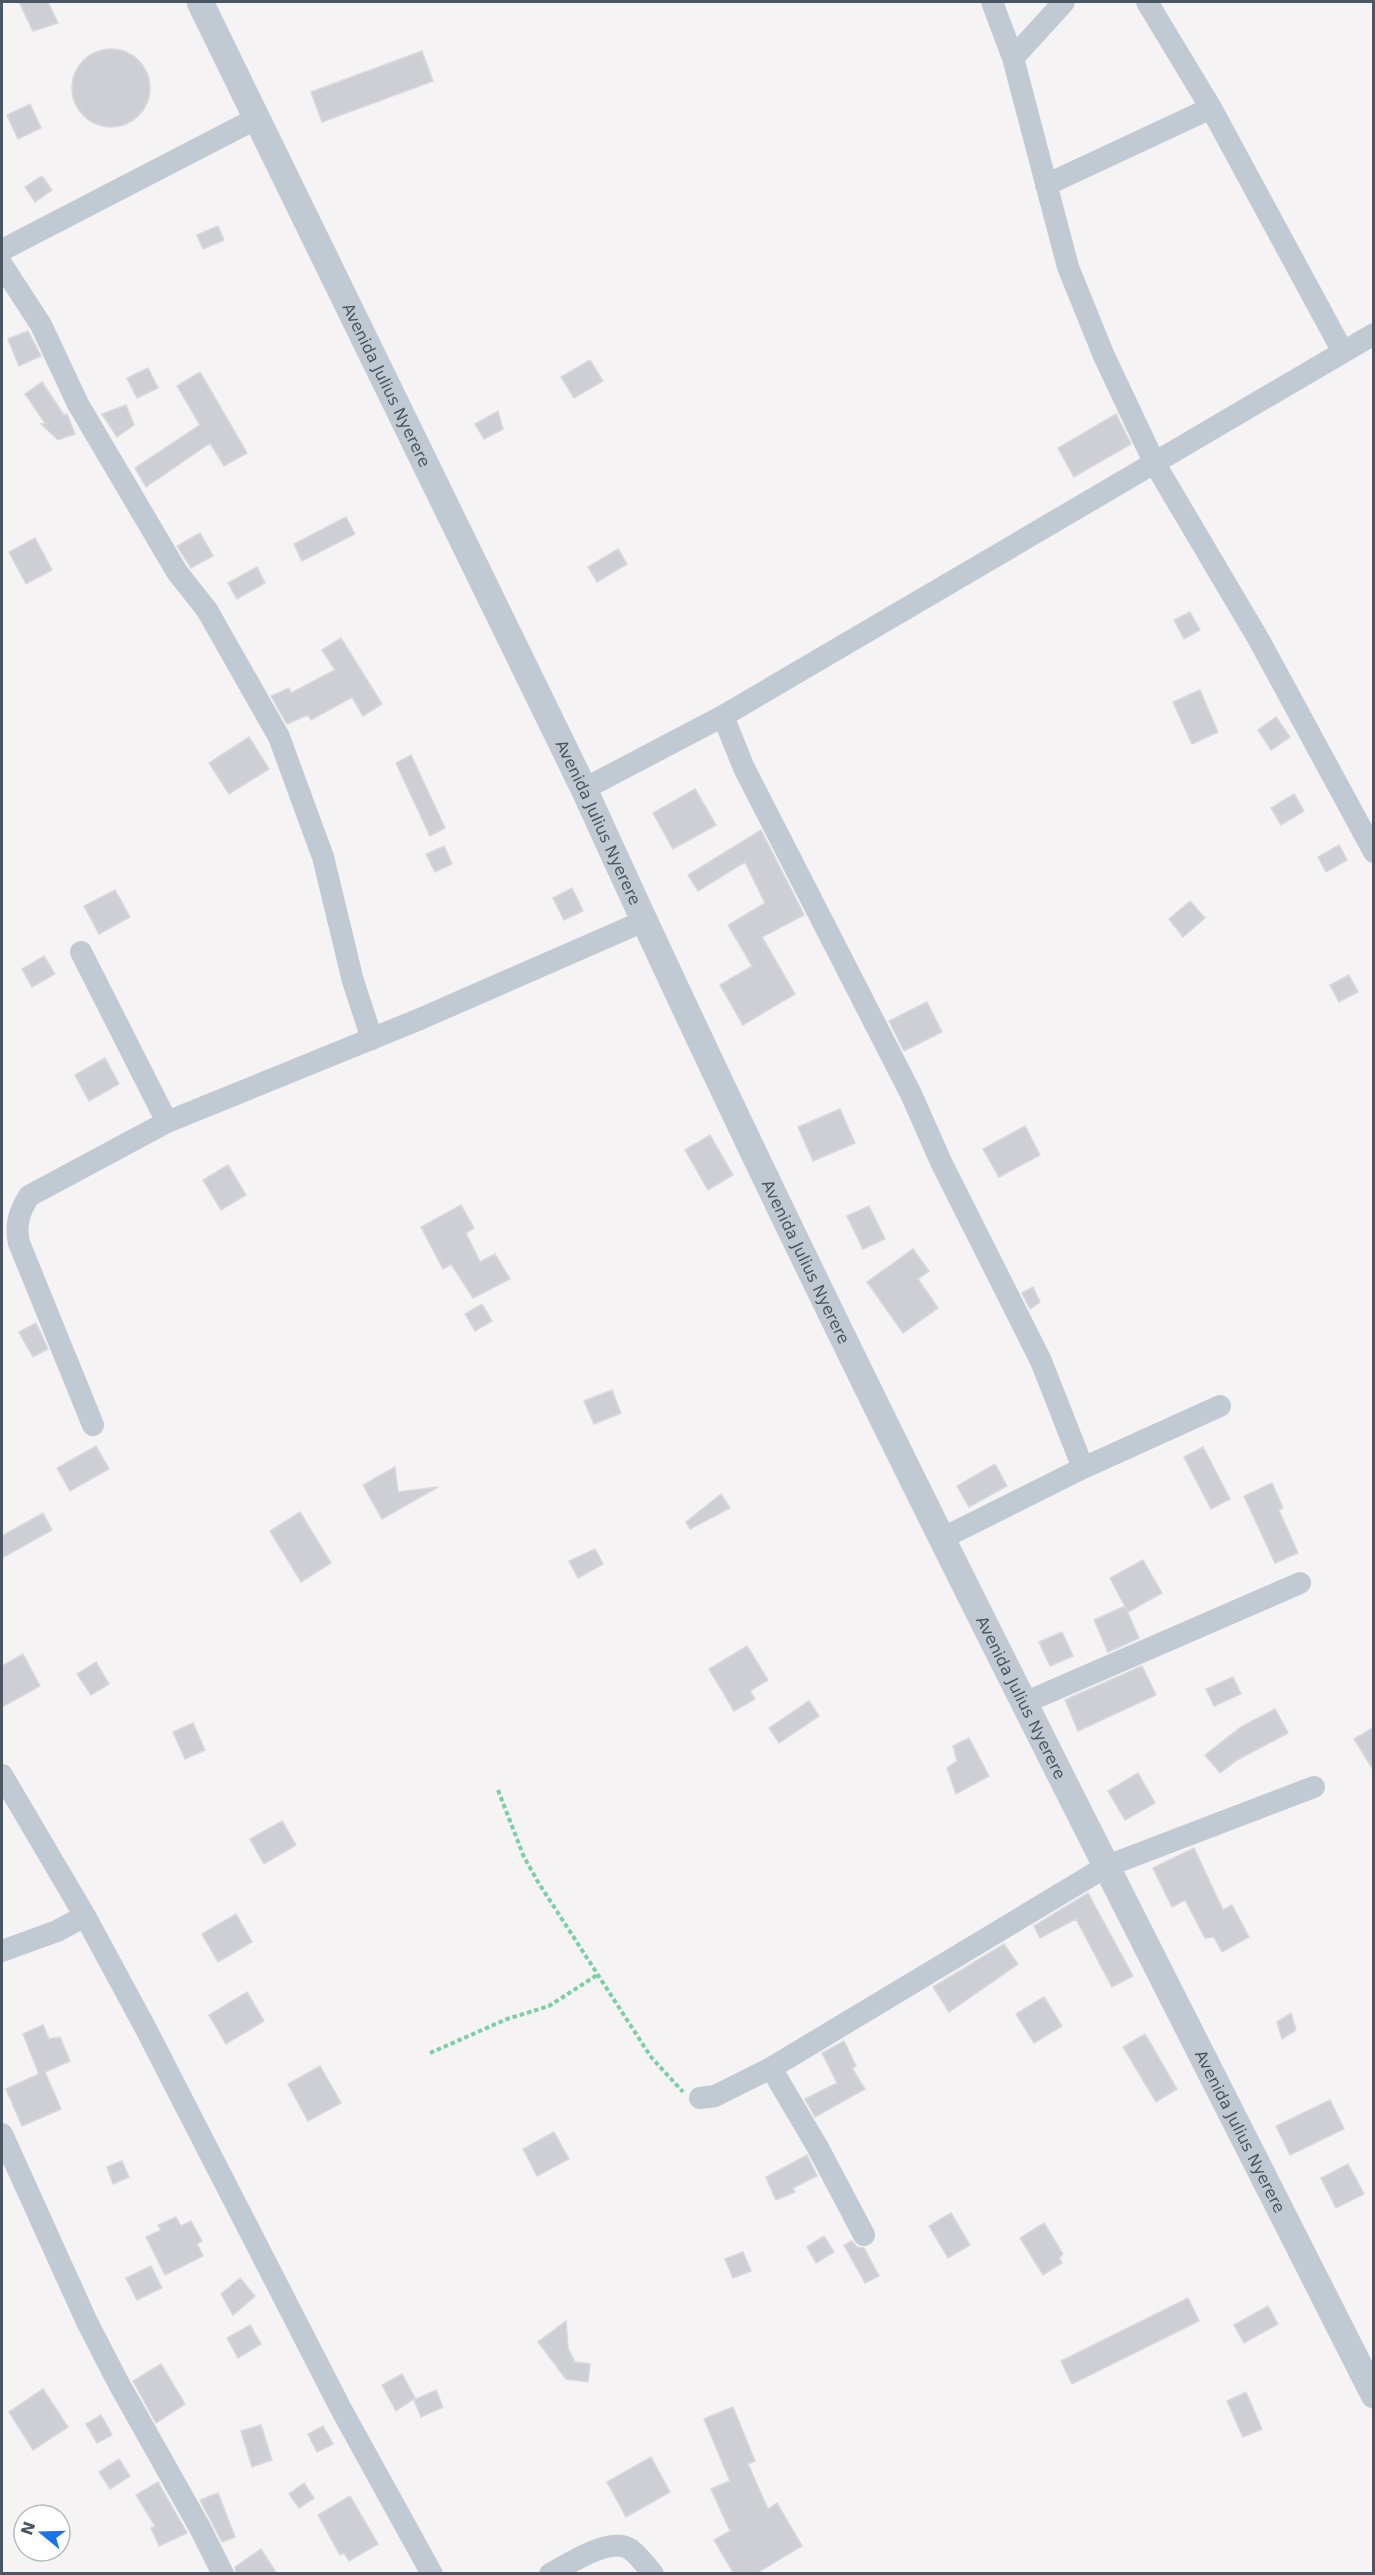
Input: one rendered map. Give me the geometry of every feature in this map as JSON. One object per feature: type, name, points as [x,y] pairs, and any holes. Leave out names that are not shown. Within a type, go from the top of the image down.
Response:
[{"type":"street","name":"Avenida Julius Nyerere","points":[[200,2],[584,789],[644,921],[941,1539],[1374,2395]]},
{"type":"street","points":[[992,2],[1013,58],[1068,267],[1104,356],[1155,464],[1259,640],[1374,852]]},
{"type":"street","points":[[1013,58],[1064,2]]},
{"type":"street","points":[[1147,2],[1211,108],[1343,352]]},
{"type":"street","points":[[1046,185],[1211,108]]},
{"type":"street","points":[[2,250],[257,118]]},
{"type":"street","points":[[2,265],[41,325],[78,404],[177,572],[207,610],[279,737],[323,857],[353,981],[372,1039]]},
{"type":"street","points":[[584,789],[723,716],[1155,464],[1261,398],[1374,334]]},
{"type":"street","points":[[723,716],[744,768],[911,1094],[941,1162],[1041,1361],[1083,1468]]},
{"type":"street","points":[[2,1207],[29,1196],[167,1122],[372,1039],[644,921]]},
{"type":"street","points":[[81,952],[167,1122]]},
{"type":"street","points":[[29,1196],[19,1217],[16,1230],[19,1243],[93,1425]]},
{"type":"street","points":[[941,1539],[1083,1468],[1220,1406]]},
{"type":"street","points":[[1024,1703],[1300,1583]]},
{"type":"street","points":[[2,1775],[85,1916],[146,2029],[340,2409],[432,2574]]},
{"type":"street","points":[[700,2098],[715,2096],[771,2068],[1107,1866],[1314,1787]]},
{"type":"street","points":[[2,1951],[57,1930],[85,1916]]},
{"type":"street","points":[[771,2068],[817,2146],[864,2235]]},
{"type":"street","points":[[2,2134],[7,2162],[119,2384],[200,2528],[222,2574]]},
{"type":"street","points":[[550,2574],[606,2546],[620,2545],[630,2549],[653,2574]]},
{"type":"path","points":[[498,1790],[524,1857],[597,1975],[651,2057],[683,2093],[700,2098]]},
{"type":"path","points":[[430,2053],[507,2019],[549,2006],[597,1975]]},
{"type":"building","points":[[19,2],[48,2],[58,23],[33,31]]},
{"type":"building","points":[[103,49],[119,49],[133,55],[144,66],[150,80],[150,96],[144,110],[133,121],[119,127],[103,127],[89,121],[78,110],[72,96],[72,80],[78,66],[89,55]]},
{"type":"building","points":[[422,51],[433,81],[322,122],[311,92]]},
{"type":"building","points":[[30,104],[41,128],[18,139],[7,115]]},
{"type":"building","points":[[42,176],[52,190],[35,202],[25,187]]},
{"type":"building","points":[[218,226],[224,240],[203,249],[197,235]]},
{"type":"building","points":[[28,331],[41,356],[19,366],[8,339]]},
{"type":"building","points":[[590,360],[603,381],[574,398],[561,377]]},
{"type":"building","points":[[148,368],[158,388],[137,398],[127,378]]},
{"type":"building","points":[[200,372],[247,453],[224,466],[210,443],[146,487],[135,468],[200,425],[177,386]]},
{"type":"building","points":[[42,382],[64,415],[67,414],[75,434],[58,440],[41,424],[45,423],[25,394]]},
{"type":"building","points":[[126,405],[134,425],[117,437],[102,414]]},
{"type":"building","points":[[498,411],[503,429],[484,439],[475,424]]},
{"type":"building","points":[[1116,414],[1131,444],[1074,477],[1058,448]]},
{"type":"building","points":[[346,517],[355,534],[302,561],[294,544]]},
{"type":"building","points":[[200,533],[213,556],[191,568],[177,546]]},
{"type":"building","points":[[35,538],[52,570],[26,584],[9,552]]},
{"type":"building","points":[[618,549],[627,564],[597,582],[588,567]]},
{"type":"building","points":[[257,567],[265,583],[237,599],[228,583]]},
{"type":"building","points":[[1190,612],[1200,630],[1184,639],[1174,620]]},
{"type":"building","points":[[341,638],[382,704],[363,716],[352,697],[311,720],[308,715],[287,724],[271,696],[289,688],[291,693],[335,670],[322,650]]},
{"type":"building","points":[[1200,690],[1218,732],[1192,744],[1173,702]]},
{"type":"building","points":[[1276,717],[1290,737],[1271,750],[1258,730]]},
{"type":"building","points":[[249,737],[269,769],[229,794],[209,763]]},
{"type":"building","points":[[411,755],[445,828],[430,836],[396,763]]},
{"type":"building","points":[[695,789],[716,825],[673,849],[653,813]]},
{"type":"building","points":[[1294,794],[1304,811],[1281,825],[1271,808]]},
{"type":"building","points":[[761,830],[804,915],[762,937],[795,994],[743,1025],[720,985],[752,966],[728,925],[765,903],[745,862],[698,891],[688,875]]},
{"type":"building","points":[[1339,845],[1347,860],[1326,872],[1318,857]]},
{"type":"building","points":[[444,846],[452,864],[435,872],[426,854]]},
{"type":"building","points":[[572,888],[583,911],[564,920],[553,898]]},
{"type":"building","points":[[115,890],[130,917],[99,934],[84,906]]},
{"type":"building","points":[[1190,901],[1205,918],[1183,937],[1169,919]]},
{"type":"building","points":[[44,956],[55,974],[32,987],[22,969]]},
{"type":"building","points":[[1349,975],[1358,992],[1339,1002],[1330,985]]},
{"type":"building","points":[[927,1002],[942,1032],[904,1051],[889,1021]]},
{"type":"building","points":[[105,1058],[119,1084],[89,1101],[75,1075]]},
{"type":"building","points":[[840,1109],[855,1143],[813,1161],[798,1127]]},
{"type":"building","points":[[1025,1126],[1040,1155],[999,1177],[983,1149]]},
{"type":"building","points":[[710,1135],[733,1175],[708,1190],[685,1150]]},
{"type":"building","points":[[228,1165],[246,1195],[221,1210],[203,1180]]},
{"type":"building","points":[[461,1205],[474,1228],[466,1233],[480,1262],[495,1254],[510,1279],[473,1298],[451,1264],[443,1269],[421,1227]]},
{"type":"building","points":[[869,1206],[885,1239],[863,1249],[847,1216]]},
{"type":"building","points":[[913,1249],[929,1271],[918,1279],[938,1308],[903,1333],[867,1282]]},
{"type":"building","points":[[1033,1287],[1040,1302],[1030,1309],[1022,1293]]},
{"type":"building","points":[[482,1304],[492,1321],[475,1331],[465,1314]]},
{"type":"building","points":[[36,1323],[48,1349],[33,1357],[19,1332]]},
{"type":"building","points":[[612,1390],[621,1413],[594,1424],[584,1401]]},
{"type":"building","points":[[96,1446],[109,1469],[70,1491],[57,1468]]},
{"type":"building","points":[[1203,1447],[1230,1499],[1211,1509],[1184,1457]]},
{"type":"building","points":[[995,1464],[1007,1486],[969,1507],[957,1486]]},
{"type":"building","points":[[395,1467],[398,1492],[438,1487],[382,1519],[363,1485]]},
{"type":"building","points":[[1272,1483],[1283,1508],[1279,1510],[1298,1553],[1275,1563],[1244,1496]]},
{"type":"building","points":[[721,1494],[730,1508],[690,1529],[686,1522]]},
{"type":"building","points":[[300,1512],[331,1563],[301,1582],[270,1531]]},
{"type":"building","points":[[43,1513],[52,1530],[2,1558],[2,1536]]},
{"type":"building","points":[[595,1549],[603,1564],[578,1578],[569,1561]]},
{"type":"building","points":[[1143,1560],[1162,1593],[1128,1612],[1110,1578]]},
{"type":"building","points":[[1125,1606],[1139,1638],[1108,1652],[1094,1620]]},
{"type":"building","points":[[1062,1632],[1073,1656],[1050,1666],[1039,1642]]},
{"type":"building","points":[[747,1646],[768,1680],[750,1691],[755,1699],[734,1711],[709,1669]]},
{"type":"building","points":[[23,1654],[40,1686],[2,1707],[2,1666]]},
{"type":"building","points":[[96,1662],[109,1684],[91,1695],[77,1674]]},
{"type":"building","points":[[1142,1666],[1156,1695],[1078,1731],[1065,1700]]},
{"type":"building","points":[[1233,1677],[1241,1694],[1214,1706],[1206,1689]]},
{"type":"building","points":[[809,1701],[819,1716],[779,1743],[769,1728]]},
{"type":"building","points":[[1275,1709],[1288,1733],[1237,1760],[1220,1773],[1205,1755],[1241,1727]]},
{"type":"building","points":[[193,1723],[205,1750],[185,1759],[173,1732]]},
{"type":"building","points":[[1374,1727],[1374,1771],[1354,1739]]},
{"type":"building","points":[[969,1738],[989,1776],[956,1794],[947,1768],[957,1761],[953,1746]]},
{"type":"building","points":[[1138,1773],[1155,1803],[1125,1820],[1108,1791]]},
{"type":"building","points":[[282,1821],[296,1845],[264,1864],[250,1839]]},
{"type":"building","points":[[1194,1848],[1223,1910],[1232,1905],[1249,1937],[1222,1952],[1214,1937],[1205,1938],[1185,1900],[1172,1907],[1153,1868]]},
{"type":"building","points":[[1088,1893],[1133,1976],[1112,1987],[1076,1919],[1040,1938],[1034,1926]]},
{"type":"building","points":[[236,1914],[252,1942],[218,1962],[202,1934]]},
{"type":"building","points":[[1004,1944],[1018,1964],[949,2012],[933,1987]]},
{"type":"building","points":[[247,1992],[264,2021],[226,2044],[209,2015]]},
{"type":"building","points":[[1044,1997],[1062,2026],[1034,2043],[1016,2014]]},
{"type":"building","points":[[1291,2013],[1296,2030],[1282,2039],[1277,2022]]},
{"type":"building","points":[[43,2025],[49,2039],[60,2037],[70,2061],[45,2072],[61,2109],[22,2126],[6,2089],[39,2074],[23,2034]]},
{"type":"building","points":[[1145,2034],[1177,2089],[1156,2102],[1123,2047]]},
{"type":"building","points":[[844,2041],[856,2066],[852,2068],[865,2089],[815,2117],[805,2099],[837,2083],[822,2053]]},
{"type":"building","points":[[320,2066],[341,2103],[308,2121],[288,2084]]},
{"type":"building","points":[[1330,2100],[1344,2129],[1290,2155],[1276,2126]]},
{"type":"building","points":[[554,2132],[569,2159],[537,2176],[523,2149]]},
{"type":"building","points":[[807,2155],[817,2176],[793,2188],[795,2192],[776,2200],[766,2177]]},
{"type":"building","points":[[122,2161],[129,2177],[113,2184],[107,2167]]},
{"type":"building","points":[[1348,2164],[1364,2194],[1336,2208],[1321,2178]]},
{"type":"building","points":[[951,2213],[970,2245],[948,2258],[929,2226]]},
{"type":"building","points":[[176,2217],[181,2226],[191,2221],[202,2241],[197,2244],[203,2256],[165,2275],[146,2237],[161,2230],[158,2225]]},
{"type":"building","points":[[1044,2223],[1063,2254],[1059,2258],[1062,2263],[1043,2275],[1020,2238]]},
{"type":"building","points":[[824,2236],[834,2252],[816,2263],[807,2247]]},
{"type":"building","points":[[852,2241],[857,2247],[864,2248],[879,2276],[865,2283],[844,2245]]},
{"type":"building","points":[[743,2252],[751,2271],[733,2278],[725,2259]]},
{"type":"building","points":[[151,2266],[162,2288],[137,2300],[126,2278]]},
{"type":"building","points":[[240,2278],[255,2296],[233,2315],[221,2294]]},
{"type":"building","points":[[1188,2298],[1199,2321],[1072,2384],[1061,2361]]},
{"type":"building","points":[[1268,2306],[1278,2324],[1244,2343],[1234,2325]]},
{"type":"building","points":[[566,2321],[568,2348],[575,2362],[590,2364],[588,2382],[566,2379],[538,2342]]},
{"type":"building","points":[[250,2325],[261,2344],[238,2358],[227,2338]]},
{"type":"building","points":[[161,2364],[185,2404],[156,2423],[133,2381]]},
{"type":"building","points":[[402,2374],[415,2398],[396,2411],[382,2385]]},
{"type":"building","points":[[43,2389],[68,2427],[33,2450],[9,2412]]},
{"type":"building","points":[[436,2390],[443,2407],[421,2417],[414,2400]]},
{"type":"building","points":[[1246,2392],[1262,2429],[1243,2437],[1227,2401]]},
{"type":"building","points":[[733,2407],[755,2461],[748,2464],[768,2509],[777,2503],[802,2546],[755,2574],[734,2574],[714,2540],[730,2531],[711,2489],[730,2481],[704,2419]]},
{"type":"building","points":[[101,2415],[112,2435],[97,2443],[86,2424]]},
{"type":"building","points":[[261,2425],[272,2460],[252,2467],[241,2431]]},
{"type":"building","points":[[323,2426],[333,2444],[317,2452],[308,2434]]},
{"type":"building","points":[[651,2457],[670,2492],[626,2517],[607,2482]]},
{"type":"building","points":[[119,2459],[130,2476],[110,2489],[99,2472]]},
{"type":"building","points":[[158,2482],[187,2533],[159,2546],[151,2528],[155,2526],[136,2495]]},
{"type":"building","points":[[304,2483],[314,2498],[299,2508],[289,2494]]},
{"type":"building","points":[[218,2493],[235,2537],[222,2542],[200,2500]]},
{"type":"building","points":[[350,2496],[378,2544],[349,2561],[344,2553],[340,2555],[318,2515]]},
{"type":"building","points":[[261,2549],[277,2574],[236,2574],[235,2567]]}]
